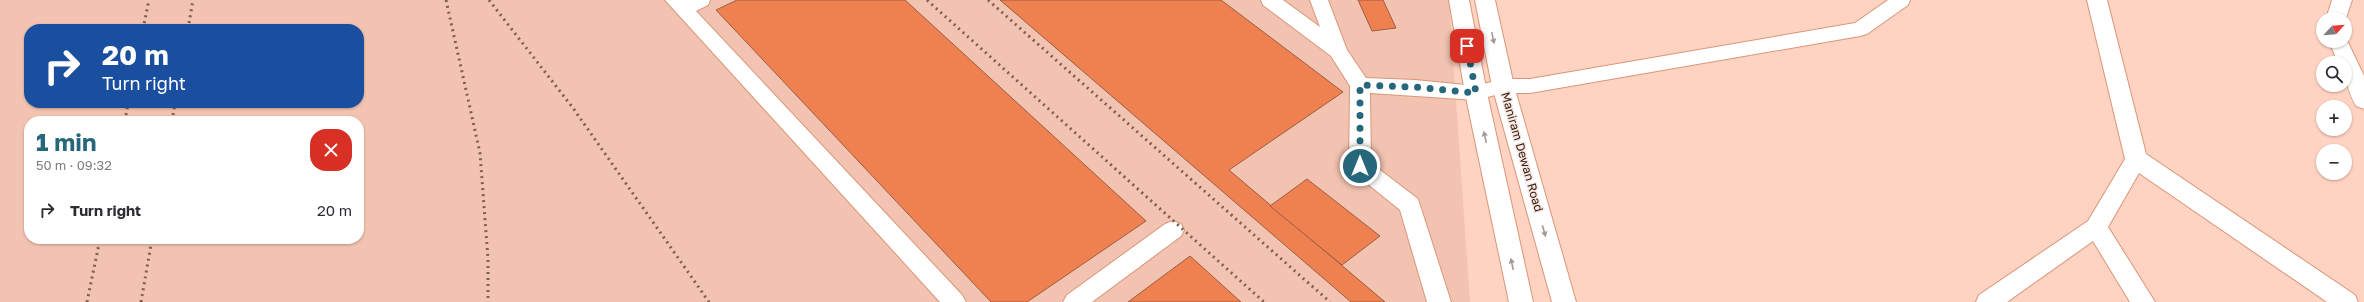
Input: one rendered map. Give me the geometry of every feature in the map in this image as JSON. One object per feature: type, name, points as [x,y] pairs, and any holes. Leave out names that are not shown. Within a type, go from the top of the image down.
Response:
[{"type":"street","points":[[1459,0],[1476,93],[1521,302]]},
{"type":"street","name":"Maniram Dewan Road","points":[[1485,0],[1503,86],[1564,302]]},
{"type":"street","points":[[2097,0],[2136,159],[2346,302]]},
{"type":"street","points":[[2338,12],[2342,0]]},
{"type":"street","points":[[2342,48],[2364,101]]},
{"type":"street","points":[[1988,302],[2096,227],[2136,159]]},
{"type":"street","points":[[2096,227],[2142,302]]},
{"type":"lane","points":[[1270,0],[1338,51]]},
{"type":"lane","points":[[1319,0],[1338,51],[1360,85],[1360,166],[1410,205],[1439,302]]},
{"type":"lane","points":[[1360,85],[1415,87],[1476,93],[1503,86],[1530,86],[1860,29],[1901,0]]},
{"type":"lane","points":[[686,3],[954,302]]},
{"type":"lane","points":[[1074,302],[1173,230]]},
{"type":"shaded area","points":[[0,0],[1449,0],[1470,302],[0,302]]},
{"type":"building","points":[[737,0],[905,0],[1146,221],[1027,302],[991,302],[716,10]]},
{"type":"building","points":[[1000,0],[1221,0],[1343,92],[1229,170],[1385,302],[1351,302]]},
{"type":"building","points":[[1358,0],[1383,0],[1396,28],[1372,31]]},
{"type":"building","points":[[1307,179],[1380,236],[1342,265],[1270,206]]},
{"type":"building","points":[[1190,256],[1241,302],[1128,302]]},
{"type":"railway","points":[[144,24],[149,0]]},
{"type":"railway","points":[[189,24],[193,0]]},
{"type":"railway","points":[[446,0],[480,153],[488,259],[488,302]]},
{"type":"railway","points":[[489,0],[573,108],[709,302]]},
{"type":"railway","points":[[927,0],[1264,302]]},
{"type":"railway","points":[[988,0],[1330,302]]},
{"type":"railway","points":[[126,116],[127,108]]},
{"type":"railway","points":[[173,116],[174,108]]},
{"type":"railway","points":[[87,302],[99,244]]},
{"type":"railway","points":[[141,302],[151,244]]},
{"type":"route","points":[[1360,166],[1360,85],[1415,87],[1476,93],[1467,46]]}]
